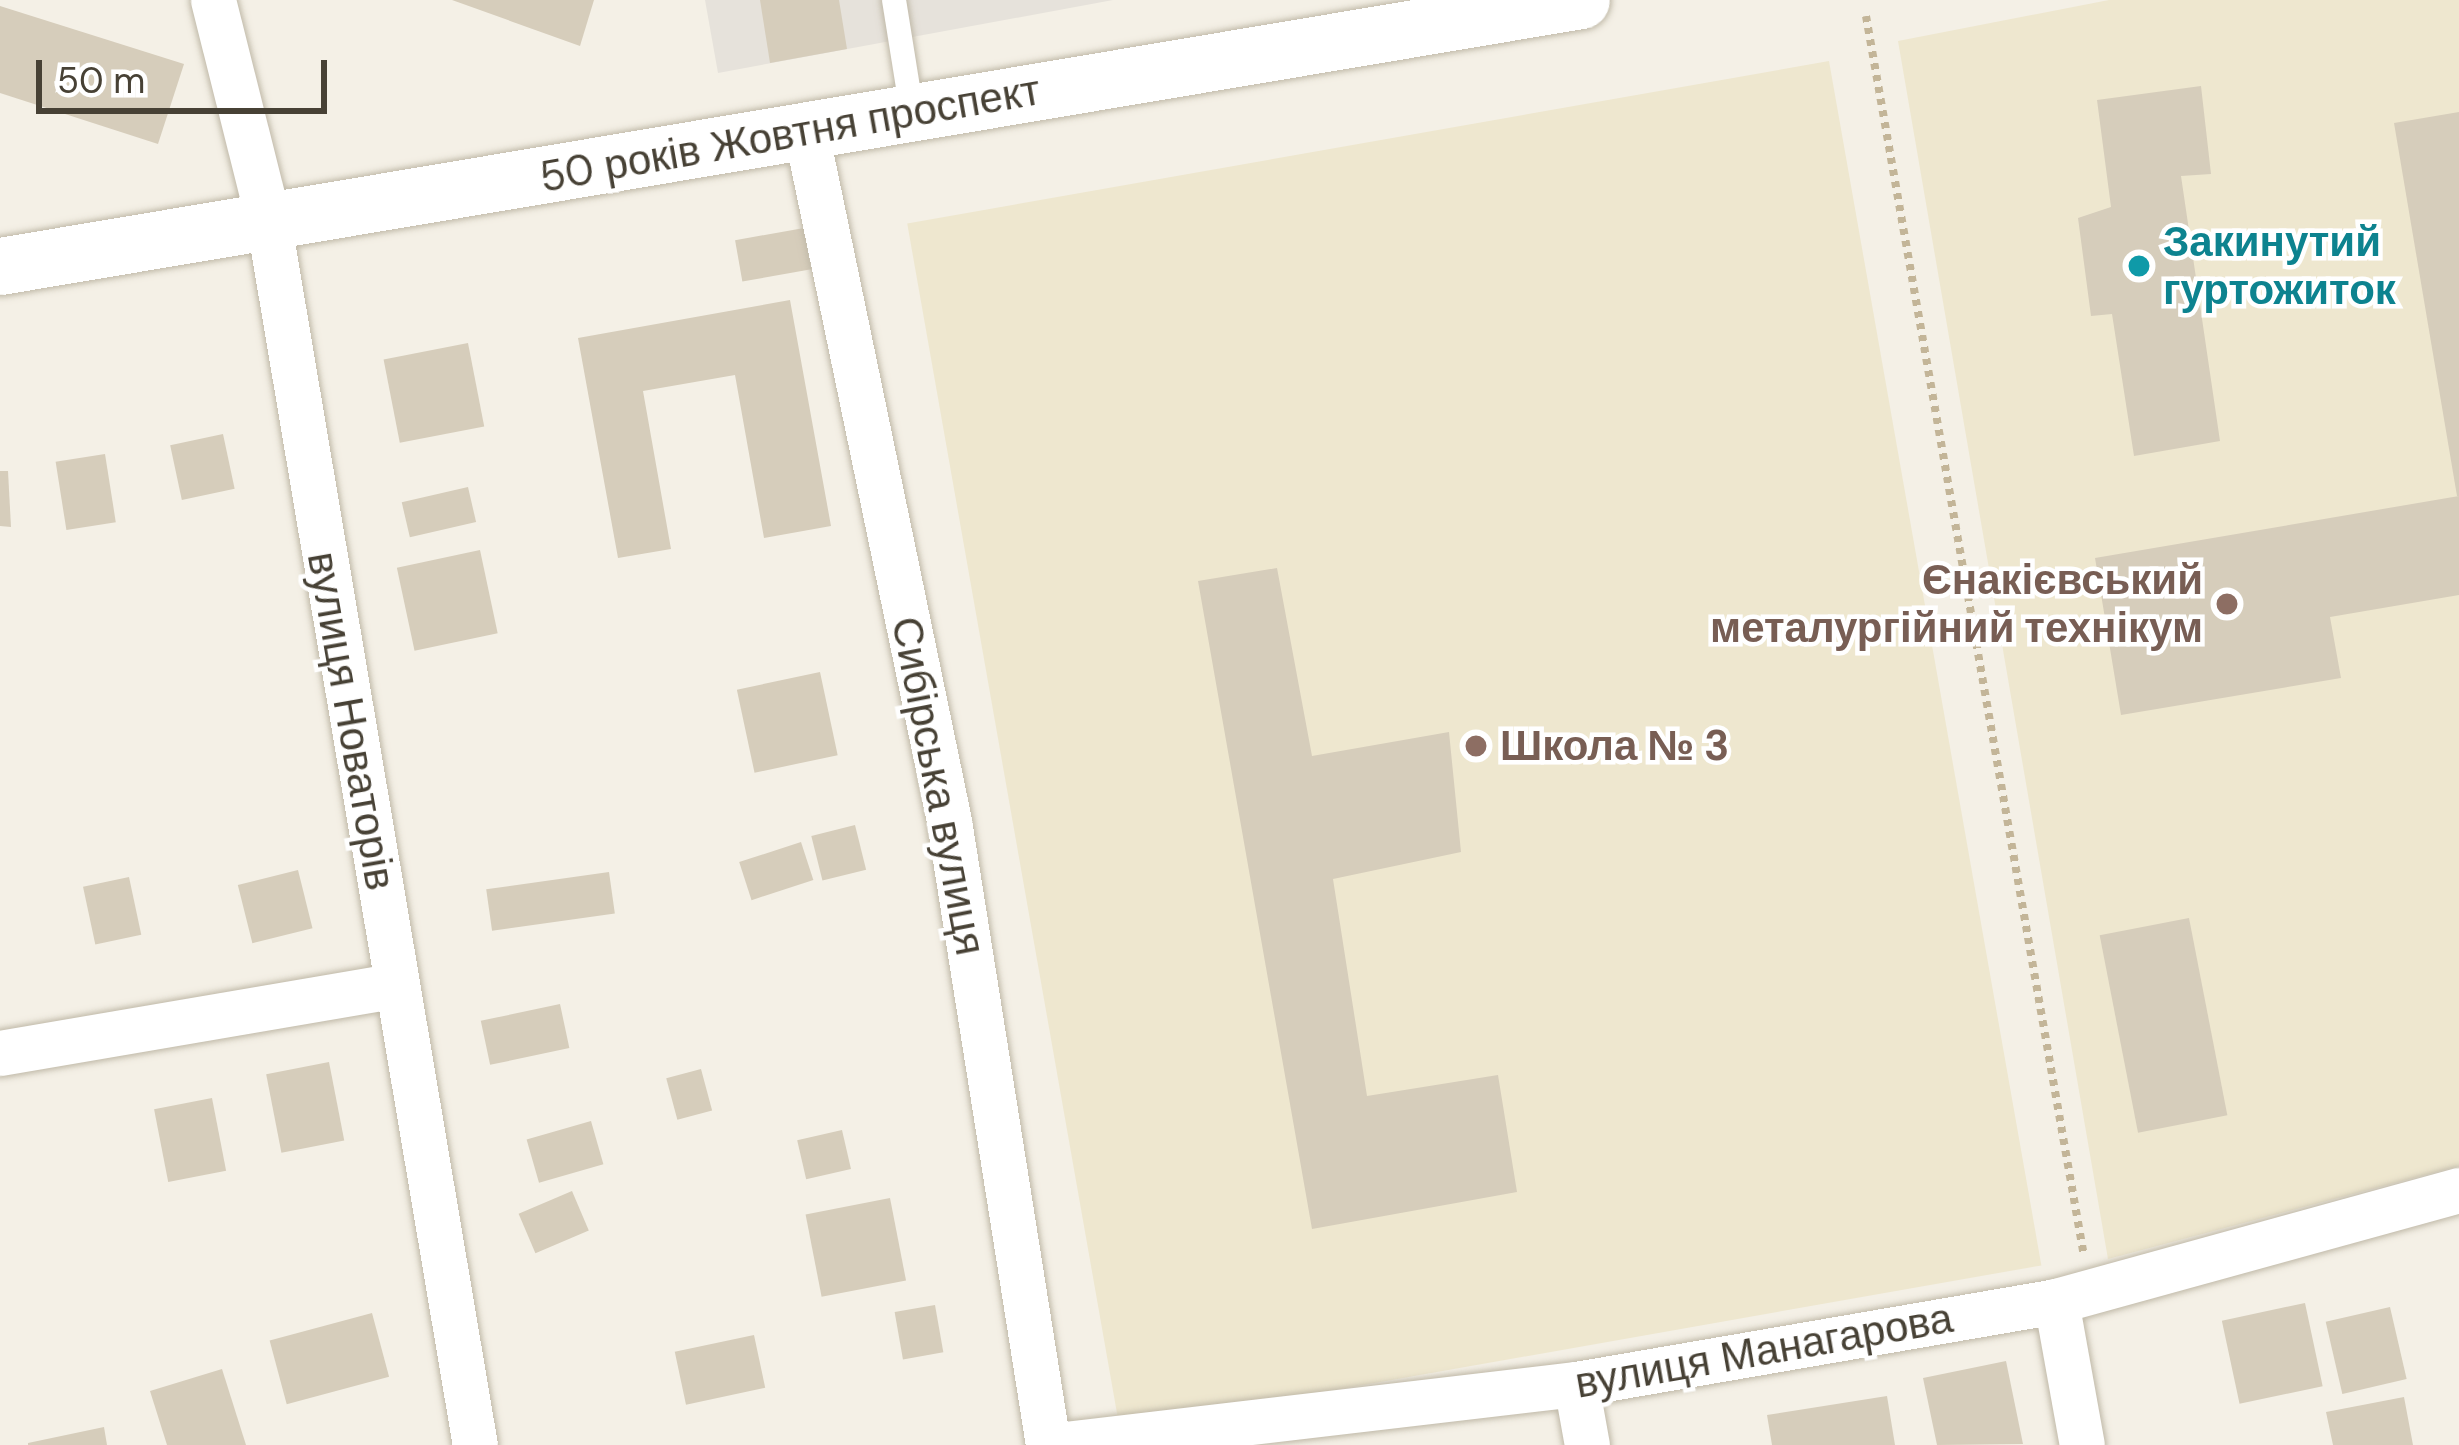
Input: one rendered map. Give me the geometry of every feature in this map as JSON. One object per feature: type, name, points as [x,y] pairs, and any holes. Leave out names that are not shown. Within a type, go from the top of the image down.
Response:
[{"type":"street","name":"вулиця Новаторів","points":[[213,0],[268,219],[475,1445]]},
{"type":"street","name":"50 років Жовтня проспект","points":[[0,266],[1581,0]]},
{"type":"street","name":"Сибірська вулиця","points":[[806,132],[949,821],[1052,1445]]},
{"type":"street","points":[[0,1053],[396,985]]},
{"type":"street","name":"вулиця Манагарова","points":[[1052,1445],[1576,1384],[2073,1296],[2459,1190]]},
{"type":"street","points":[[2073,1296],[2082,1445]]},
{"type":"street","points":[[1576,1384],[1587,1445]]},
{"type":"lane","points":[[895,0],[912,113]]},
{"type":"path","points":[[1866,16],[2073,1296]]},
{"type":"shaded area","points":[[705,0],[1113,0],[718,73]]},
{"type":"shaded area","name":"Єнакієвський металургійний технікум","points":[[2109,0],[2459,0],[2459,1166],[2108,1259],[1898,41]]},
{"type":"shaded area","name":"Школа № 3","points":[[1829,61],[2041,1265],[1120,1428],[907,224]]},
{"type":"building","points":[[452,0],[594,0],[580,46]]},
{"type":"building","points":[[760,0],[839,0],[847,49],[770,63]]},
{"type":"building","points":[[0,6],[184,64],[158,144],[0,93]]},
{"type":"building","name":"Закинутий гуртожиток","points":[[2201,86],[2211,174],[2181,176],[2220,441],[2134,456],[2112,314],[2091,316],[2078,218],[2111,207],[2097,100]]},
{"type":"building","points":[[2459,112],[2459,496],[2457,496],[2394,123]]},
{"type":"building","points":[[804,228],[811,269],[742,282],[735,240]]},
{"type":"building","points":[[790,300],[831,526],[764,538],[735,375],[643,391],[671,549],[618,558],[578,338]]},
{"type":"building","points":[[468,343],[484,426],[400,443],[384,359]]},
{"type":"building","points":[[223,434],[235,489],[182,500],[170,445]]},
{"type":"building","points":[[105,454],[116,522],[66,530],[56,462]]},
{"type":"building","points":[[0,471],[8,471],[11,527],[0,526]]},
{"type":"building","points":[[468,487],[476,522],[410,537],[402,502]]},
{"type":"building","points":[[2459,496],[2459,595],[2330,617],[2341,678],[2121,715],[2095,558]]},
{"type":"building","points":[[480,550],[498,633],[415,651],[397,568]]},
{"type":"building","points":[[1277,568],[1312,756],[1449,732],[1461,852],[1333,879],[1367,1096],[1498,1075],[1517,1192],[1312,1229],[1198,581]]},
{"type":"building","points":[[820,672],[838,755],[755,773],[737,690]]},
{"type":"building","points":[[855,825],[866,870],[822,881],[811,836]]},
{"type":"building","points":[[801,842],[813,880],[752,900],[739,862]]},
{"type":"building","points":[[298,870],[313,928],[252,943],[238,885]]},
{"type":"building","points":[[609,872],[615,914],[492,931],[486,889]]},
{"type":"building","points":[[129,877],[141,935],[95,944],[83,887]]},
{"type":"building","points":[[2189,918],[2227,1115],[2138,1133],[2100,935]]},
{"type":"building","points":[[560,1004],[569,1048],[490,1065],[481,1021]]},
{"type":"building","points":[[329,1062],[344,1141],[281,1153],[266,1074]]},
{"type":"building","points":[[701,1069],[712,1111],[677,1120],[666,1078]]},
{"type":"building","points":[[212,1098],[226,1171],[168,1182],[154,1109]]},
{"type":"building","points":[[591,1121],[603,1164],[539,1183],[527,1139]]},
{"type":"building","points":[[842,1130],[851,1169],[806,1179],[797,1140]]},
{"type":"building","points":[[572,1191],[589,1231],[535,1253],[519,1214]]},
{"type":"building","points":[[890,1198],[906,1280],[822,1297],[806,1214]]},
{"type":"building","points":[[2305,1303],[2323,1386],[2240,1404],[2222,1321]]},
{"type":"building","points":[[935,1305],[943,1352],[903,1359],[895,1312]]},
{"type":"building","points":[[2390,1307],[2407,1379],[2342,1394],[2326,1322]]},
{"type":"building","points":[[372,1313],[389,1377],[287,1404],[270,1340]]},
{"type":"building","points":[[754,1335],[765,1388],[686,1405],[675,1352]]},
{"type":"building","points":[[2006,1361],[2023,1444],[1937,1445],[1923,1378]]},
{"type":"building","points":[[222,1369],[246,1445],[167,1445],[150,1391]]},
{"type":"building","points":[[1887,1396],[1895,1445],[1772,1445],[1767,1415]]},
{"type":"building","points":[[2404,1397],[2413,1445],[2333,1445],[2326,1412]]},
{"type":"building","points":[[104,1427],[107,1445],[28,1445],[28,1443]]},
{"type":"place","name":"Закинутий гуртожиток","points":[[2139,266]]},
{"type":"place","name":"Єнакієвський металургійний технікум","points":[[2227,604]]},
{"type":"place","name":"Школа № 3","points":[[1476,746]]}]
